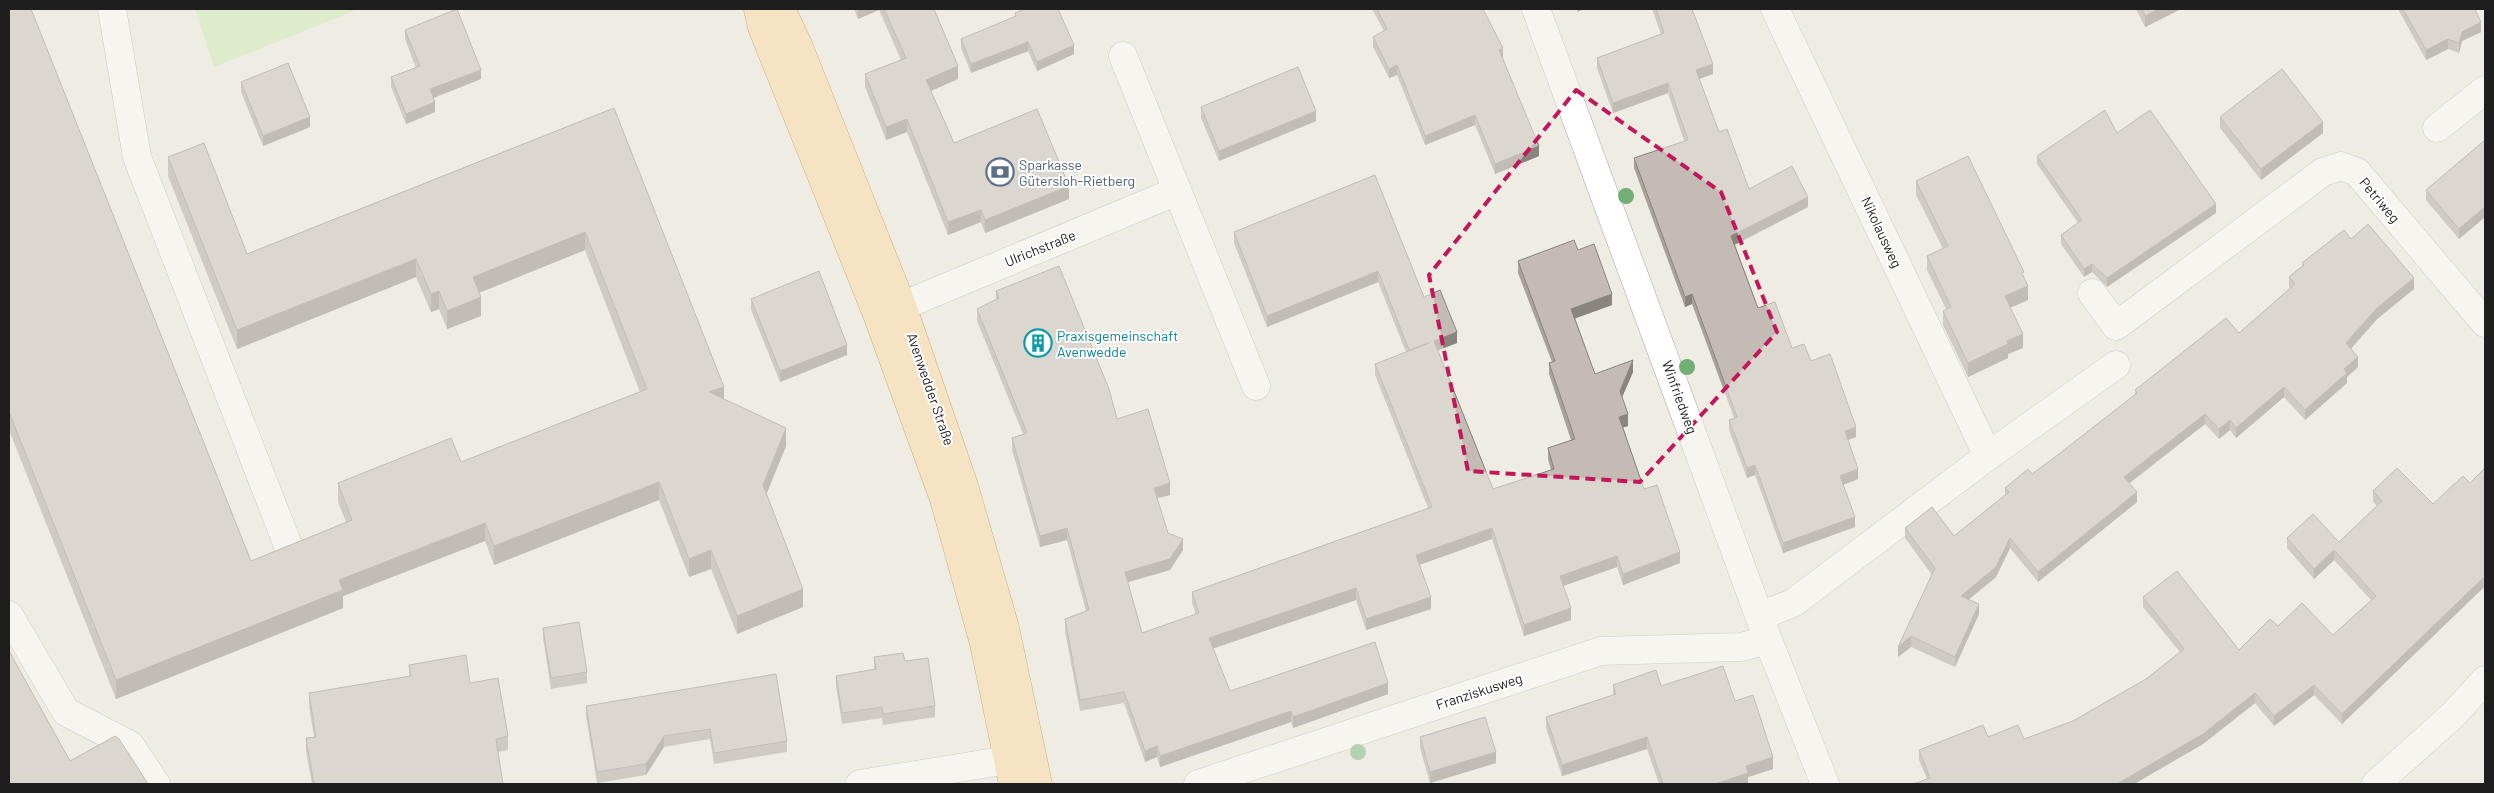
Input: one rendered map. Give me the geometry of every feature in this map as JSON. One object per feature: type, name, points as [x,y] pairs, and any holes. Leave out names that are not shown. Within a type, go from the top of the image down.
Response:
[{"type":"main road","name":"Avenwedder Straße","points":[[758,9],[762,27],[878,314],[944,499],[984,643],[1011,772]]},
{"type":"main road","name":"Avenwedder Straße","points":[[781,9],[798,45],[902,306],[964,486],[1004,628],[1038,784]]},
{"type":"street","points":[[112,9],[137,157],[288,548]]},
{"type":"street","name":"Winfriedweg","points":[[1536,9],[1764,628],[1824,784]]},
{"type":"street","name":"Nikolausweg","points":[[1775,9],[1988,456]]},
{"type":"street","points":[[1123,56],[1256,386]]},
{"type":"street","points":[[2437,128],[2485,90]]},
{"type":"street","name":"Petriweg","points":[[2092,292],[2116,326],[2324,172],[2341,166],[2357,172],[2485,322]]},
{"type":"street","name":"Ulrichstraße","points":[[902,306],[1177,191]]},
{"type":"street","points":[[1764,628],[1988,456],[2116,365]]},
{"type":"street","points":[[9,615],[66,712],[130,745],[156,784]]},
{"type":"street","name":"Franziskusweg","points":[[1198,784],[1602,651],[1741,648],[1764,628]]},
{"type":"street","points":[[2376,784],[2453,715],[2485,680]]},
{"type":"street","points":[[860,784],[1011,772]]},
{"type":"highlighted area","points":[[1576,90],[1721,192],[1777,332],[1640,482],[1468,471],[1429,275]]},
{"type":"green space","points":[[195,9],[358,9],[214,67]]},
{"type":"building","points":[[9,9],[31,9],[251,561],[352,520],[338,483],[451,438],[461,462],[647,389],[585,232],[473,277],[481,297],[447,311],[439,291],[431,294],[416,259],[237,330],[168,157],[204,143],[247,254],[614,108],[724,387],[709,392],[786,428],[763,485],[803,589],[737,616],[711,550],[689,559],[659,482],[494,546],[485,523],[339,580],[343,590],[116,680],[9,412]]},
{"type":"building","points":[[457,9],[481,70],[430,89],[435,102],[406,114],[391,77],[420,66],[405,30]]},
{"type":"building","points":[[884,9],[934,9],[958,66],[926,80],[954,143],[1037,109],[1069,186],[985,220],[981,210],[948,222],[907,119],[886,127],[865,74],[906,58]]},
{"type":"building","points":[[1025,9],[1058,9],[1074,45],[1037,62],[1028,42],[971,64],[961,39],[1016,16],[1015,13]]},
{"type":"building","points":[[1377,9],[1483,9],[1503,48],[1499,50],[1539,146],[1495,164],[1475,115],[1425,136],[1397,65],[1389,69],[1373,37],[1387,29]]},
{"type":"building","points":[[1656,9],[1692,9],[1713,64],[1696,70],[1719,132],[1727,129],[1749,189],[1792,166],[1808,197],[1731,236],[1758,308],[1775,302],[1792,348],[1804,344],[1811,361],[1830,354],[1856,427],[1845,431],[1858,469],[1840,476],[1855,517],[1783,543],[1755,465],[1747,468],[1729,420],[1737,417],[1692,294],[1685,297],[1634,158],[1688,140],[1668,83],[1613,103],[1597,58],[1664,33]]},
{"type":"building","points":[[2142,9],[2159,9],[2145,16]]},
{"type":"building","points":[[2403,9],[2475,9],[2481,22],[2462,32],[2459,43],[2448,39],[2426,50]]},
{"type":"building","points":[[288,63],[310,117],[263,136],[241,82]]},
{"type":"building","points":[[1298,67],[1316,111],[1219,151],[1201,107]]},
{"type":"building","points":[[2282,69],[2323,122],[2261,169],[2220,117]]},
{"type":"building","points":[[2105,110],[2117,133],[2150,110],[2216,204],[2107,278],[2092,264],[2084,269],[2061,235],[2082,220],[2037,156]]},
{"type":"building","points":[[2485,140],[2485,207],[2459,229],[2426,190]]},
{"type":"building","points":[[1968,156],[2024,272],[2022,273],[2028,286],[2005,296],[2023,334],[2007,341],[2008,344],[1968,363],[1943,311],[1951,307],[1927,256],[1948,246],[1916,181]]},
{"type":"building","points":[[1375,175],[1424,297],[1440,290],[1457,332],[1434,341],[1493,489],[1554,469],[1548,448],[1575,439],[1549,363],[1555,361],[1518,261],[1574,240],[1578,250],[1594,244],[1612,294],[1571,309],[1595,374],[1633,360],[1620,391],[1628,414],[1619,417],[1644,489],[1657,485],[1680,552],[1623,574],[1617,556],[1560,576],[1571,608],[1524,625],[1492,528],[1416,555],[1431,597],[1366,619],[1356,588],[1209,638],[1230,691],[1375,642],[1388,683],[1293,717],[1291,711],[1160,756],[1157,746],[1145,751],[1124,692],[1080,700],[1065,619],[1089,610],[1067,528],[1040,536],[1012,438],[1027,433],[977,309],[999,298],[996,291],[1059,266],[1109,389],[1117,419],[1148,409],[1170,483],[1154,488],[1168,533],[1183,539],[1170,559],[1125,572],[1142,633],[1199,613],[1192,592],[1432,507],[1375,364],[1429,343],[1409,350],[1378,271],[1267,316],[1234,232]]},
{"type":"building","points":[[2368,224],[2414,278],[2377,308],[2346,343],[2358,357],[2344,369],[2347,373],[2305,410],[2284,387],[2236,428],[2230,420],[2219,429],[2205,414],[2124,477],[2137,492],[2038,572],[2010,538],[1996,567],[1961,596],[1979,604],[1955,657],[1911,636],[1898,647],[1935,568],[1905,528],[1932,507],[1954,536],[2009,492],[2005,488],[2028,469],[2032,474],[2059,454],[2137,393],[2135,390],[2226,318],[2239,333],[2295,284],[2289,277],[2304,265],[2302,263],[2344,230],[2351,239]]},
{"type":"building","points":[[819,271],[847,345],[780,371],[751,299]]},
{"type":"building","points":[[2397,468],[2433,504],[2463,476],[2470,483],[2485,468],[2485,580],[2483,578],[2342,714],[2314,685],[2274,716],[2255,693],[2203,734],[2117,784],[1913,784],[1930,778],[1919,750],[1983,725],[1988,737],[2018,725],[2024,739],[2073,721],[2146,679],[2184,649],[2143,597],[2177,571],[2239,650],[2270,619],[2278,626],[2302,603],[2333,635],[2376,596],[2334,550],[2314,569],[2287,538],[2313,514],[2339,542],[2382,501],[2373,491]]},
{"type":"building","points":[[579,622],[587,672],[551,678],[543,628]]},
{"type":"building","points":[[9,651],[70,761],[115,736],[119,739],[148,784],[9,784]]},
{"type":"building","points":[[903,653],[905,661],[928,658],[935,706],[883,714],[882,707],[842,713],[836,676],[876,669],[874,657]]},
{"type":"building","points":[[466,655],[470,683],[498,678],[508,736],[496,739],[503,784],[314,784],[306,738],[316,737],[309,693],[411,676],[409,665]]},
{"type":"building","points":[[1723,666],[1735,701],[1753,695],[1773,757],[1746,766],[1748,773],[1715,784],[1663,784],[1647,737],[1562,765],[1546,717],[1616,694],[1613,685],[1656,670],[1661,686]]},
{"type":"building","points":[[776,674],[787,741],[714,753],[710,729],[664,736],[646,764],[597,772],[586,706]]},
{"type":"building","points":[[1485,717],[1496,752],[1430,772],[1420,737]]},
{"type":"place","name":"Sparkasse Gütersloh-Rietberg","points":[[1000,172]]},
{"type":"place","name":"Praxisgemeinschaft Avenwedde","points":[[1038,343]]}]
